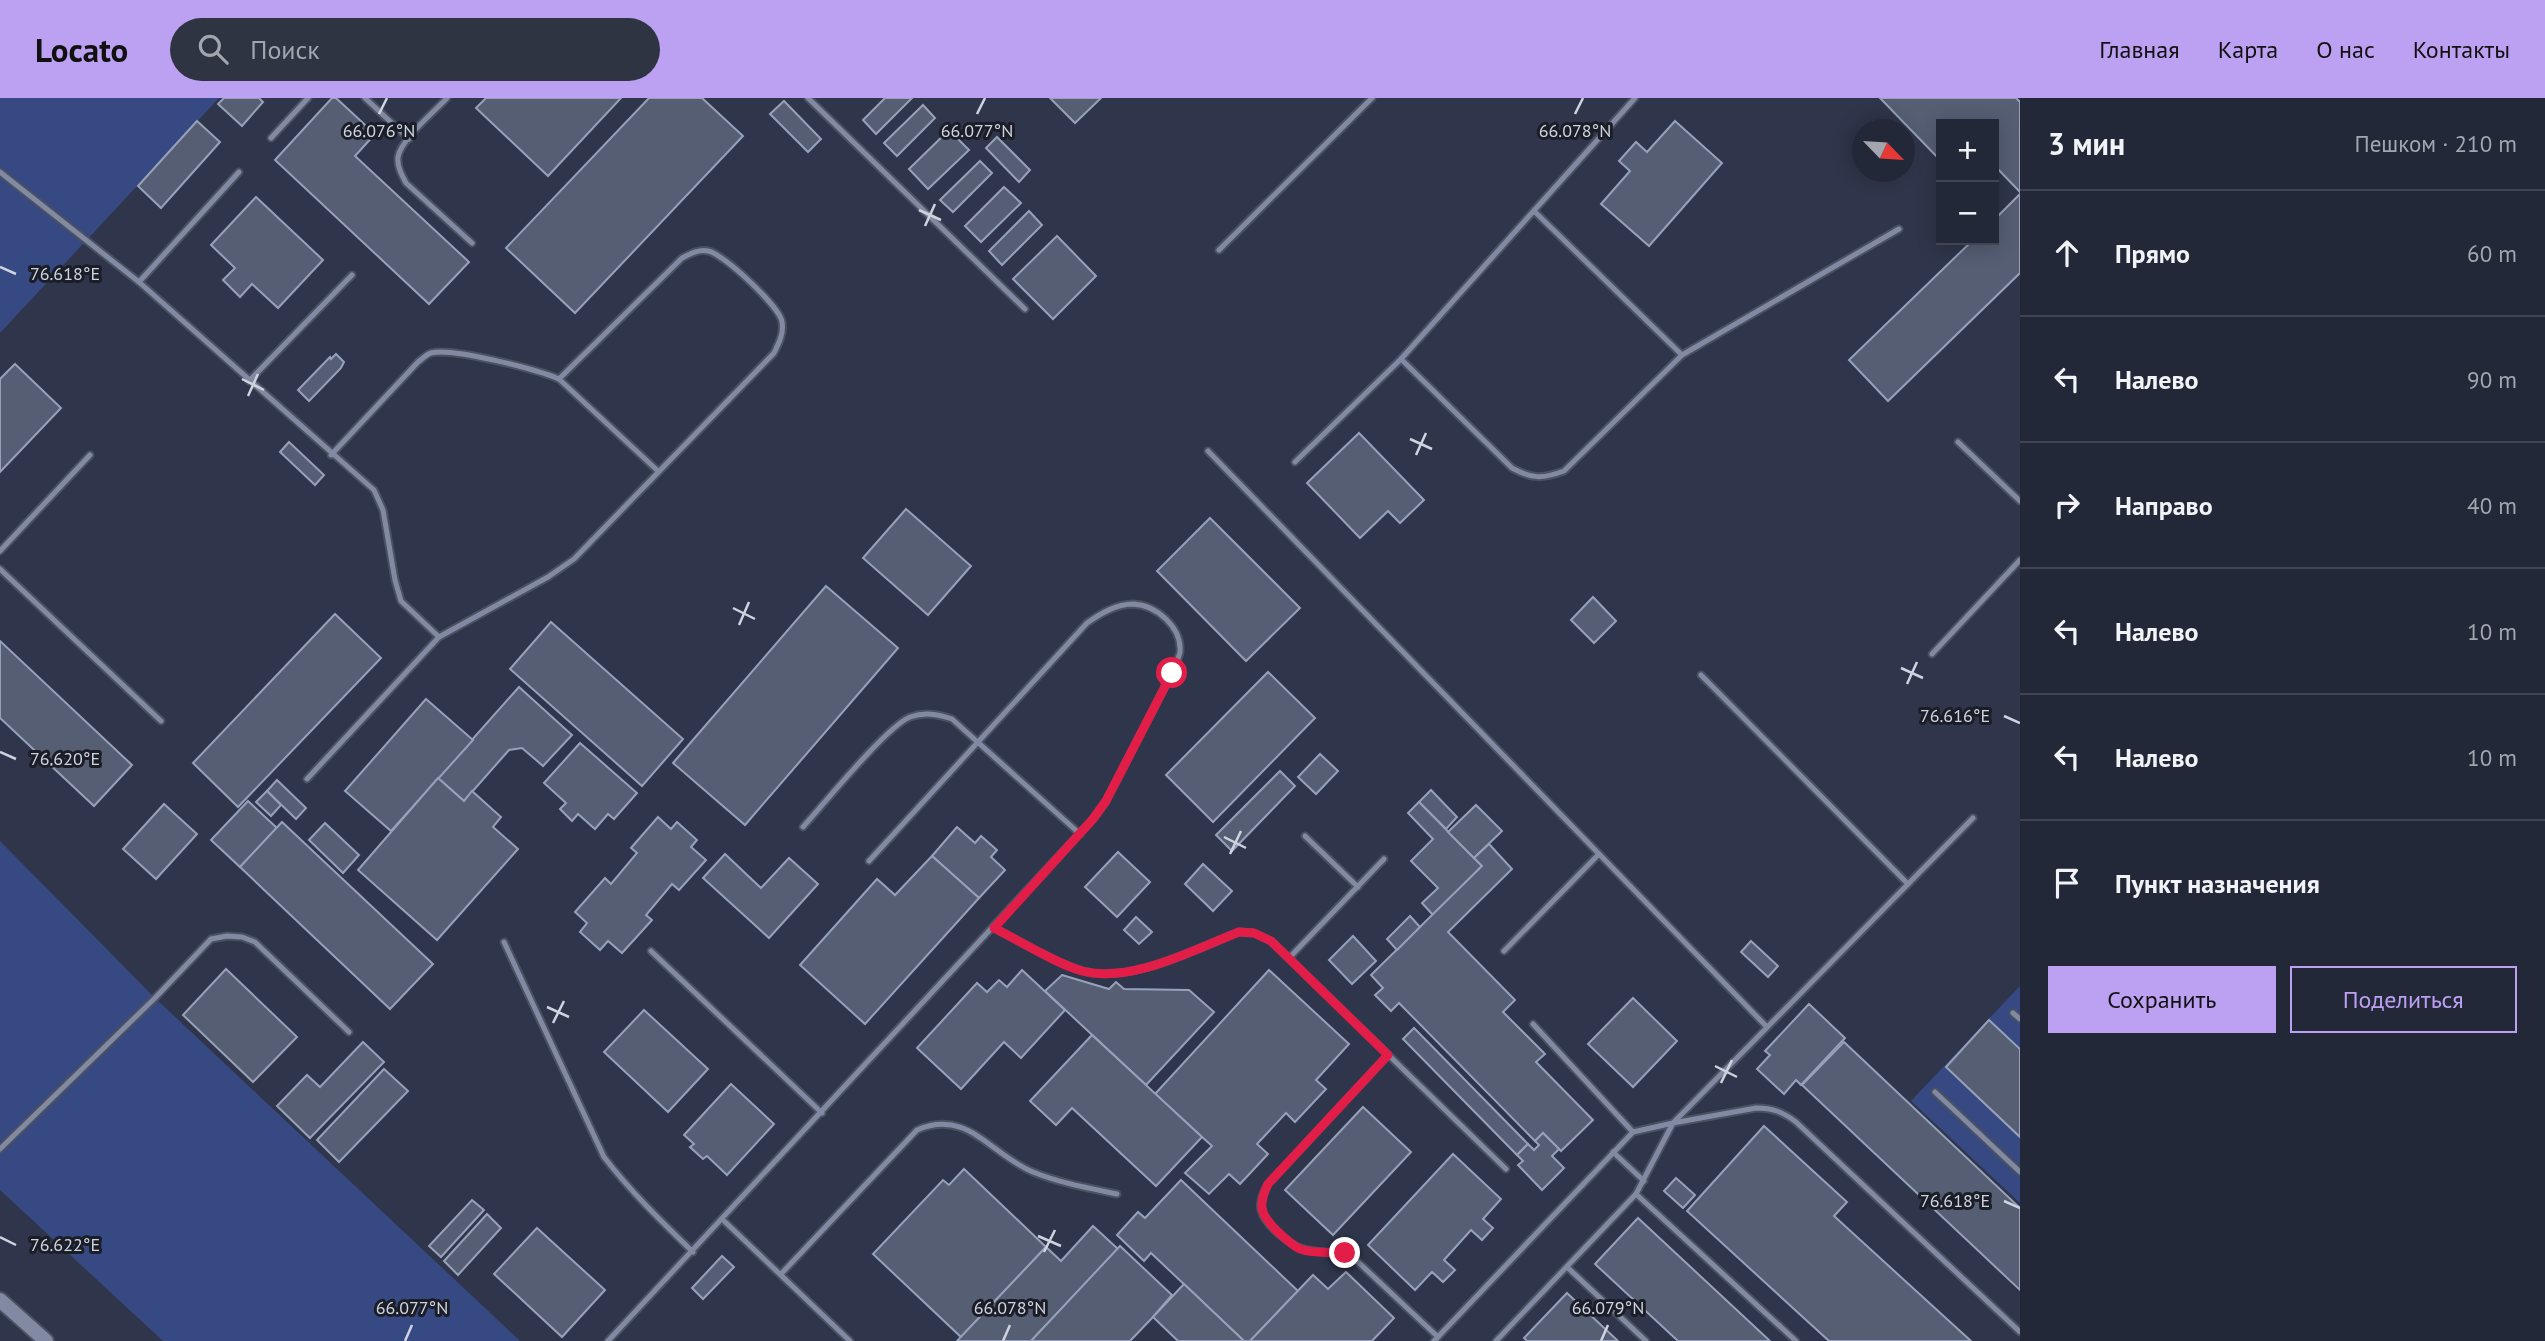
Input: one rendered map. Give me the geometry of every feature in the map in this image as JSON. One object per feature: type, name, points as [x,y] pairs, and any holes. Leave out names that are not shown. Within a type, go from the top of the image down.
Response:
[{"type":"main road","points":[[0,1300],[46,1341]]},
{"type":"lane","points":[[271,138],[308,98]]},
{"type":"lane","points":[[365,98],[409,139]]},
{"type":"lane","points":[[447,98],[403,145],[398,159],[400,173],[406,183],[472,243]]},
{"type":"lane","points":[[808,98],[1026,309]]},
{"type":"lane","points":[[1219,250],[1372,98]]},
{"type":"lane","points":[[1295,462],[1401,359],[1635,98]]},
{"type":"lane","points":[[0,172],[139,282],[331,455],[374,490],[383,510],[401,601],[439,637]]},
{"type":"lane","points":[[139,282],[239,173]]},
{"type":"lane","points":[[1534,211],[1682,355]]},
{"type":"lane","points":[[1401,359],[1511,468],[1528,477],[1547,477],[1564,471],[1682,355],[1899,229]]},
{"type":"lane","points":[[307,779],[439,637],[548,577],[574,559],[774,353],[781,340],[783,323],[779,311],[723,258],[709,251],[694,252],[682,258],[559,380]]},
{"type":"lane","points":[[249,381],[352,275]]},
{"type":"lane","points":[[331,455],[418,362],[432,353],[456,354],[541,371],[559,380],[658,471]]},
{"type":"lane","points":[[1958,442],[2020,501]]},
{"type":"lane","points":[[1208,451],[1767,1027]]},
{"type":"lane","points":[[0,551],[90,455]]},
{"type":"lane","points":[[1932,654],[2020,560]]},
{"type":"lane","points":[[0,569],[161,721]]},
{"type":"lane","points":[[608,1341],[994,928],[1080,834],[1106,801],[1180,653],[1179,638],[1172,625],[1148,608],[1133,604],[1102,612],[1087,623],[869,861]]},
{"type":"lane","points":[[1701,675],[1909,884]]},
{"type":"lane","points":[[803,827],[897,724],[922,714],[937,714],[952,719],[1080,834]]},
{"type":"lane","points":[[1496,1341],[1636,1194],[1673,1122],[1973,818]]},
{"type":"lane","points":[[1305,836],[1358,887]]},
{"type":"lane","points":[[1504,951],[1599,854]]},
{"type":"lane","points":[[1289,958],[1384,859]]},
{"type":"lane","points":[[994,928],[1082,971],[1097,973],[1147,968],[1239,932],[1254,933],[1271,941],[1506,1169]]},
{"type":"lane","points":[[0,1149],[155,998],[211,939],[234,936],[255,942],[349,1032]]},
{"type":"lane","points":[[504,942],[604,1157],[645,1206],[693,1252]]},
{"type":"lane","points":[[651,951],[822,1113]]},
{"type":"lane","points":[[2013,1013],[2020,1019]]},
{"type":"lane","points":[[1533,1024],[1633,1132]]},
{"type":"lane","points":[[1388,1055],[1268,1184],[1262,1197],[1261,1209],[1266,1220],[1289,1242],[1300,1248],[1319,1253],[1345,1253],[1357,1261],[1436,1339],[1633,1132],[1673,1122],[1756,1108],[1782,1112],[1796,1122],[2020,1332]]},
{"type":"lane","points":[[1935,1091],[2020,1171]]},
{"type":"lane","points":[[780,1274],[917,1130],[933,1123],[949,1123],[966,1129],[1029,1170],[1117,1194]]},
{"type":"lane","points":[[1613,1152],[1644,1181]]},
{"type":"lane","points":[[1636,1194],[1796,1341]]},
{"type":"lane","points":[[722,1219],[850,1341]]},
{"type":"lane","points":[[1567,1267],[1646,1341]]},
{"type":"shaded area","points":[[0,98],[219,98],[0,333]]},
{"type":"shaded area","points":[[0,841],[155,998],[520,1341],[163,1341],[0,1190]]},
{"type":"shaded area","points":[[2020,986],[2020,1203],[1911,1101]]},
{"type":"building","points":[[224,98],[259,98],[263,102],[242,126],[218,104]]},
{"type":"building","points":[[332,98],[336,98],[375,134],[355,156],[469,262],[429,304],[275,160]]},
{"type":"building","points":[[486,98],[621,98],[548,176],[476,108]]},
{"type":"building","points":[[649,98],[702,98],[743,136],[575,313],[506,248]]},
{"type":"building","points":[[885,98],[912,98],[876,134],[863,120]]},
{"type":"building","points":[[1050,98],[1101,98],[1075,123]]},
{"type":"building","points":[[1880,98],[2016,98],[2020,102],[2020,192],[1999,170],[1999,119],[1936,119],[1936,156],[1915,134],[1915,119],[1900,119]]},
{"type":"building","points":[[784,101],[821,139],[808,152],[770,114]]},
{"type":"building","points":[[923,105],[935,118],[897,156],[884,143]]},
{"type":"building","points":[[197,121],[220,142],[161,208],[138,186]]},
{"type":"building","points":[[1675,121],[1722,163],[1649,246],[1601,204],[1630,171],[1619,161],[1636,142],[1647,152]]},
{"type":"building","points":[[949,130],[969,150],[928,189],[909,169]]},
{"type":"building","points":[[997,137],[1030,170],[1019,182],[986,148]]},
{"type":"building","points":[[980,161],[992,173],[953,212],[940,200]]},
{"type":"building","points":[[1004,187],[1021,203],[981,242],[965,226]]},
{"type":"building","points":[[2020,194],[2020,273],[1888,401],[1849,360],[1968,245],[1999,245],[1999,215]]},
{"type":"building","points":[[256,197],[323,260],[278,308],[252,284],[240,297],[223,280],[235,268],[211,245]]},
{"type":"building","points":[[1029,211],[1042,225],[1002,265],[989,251]]},
{"type":"building","points":[[1057,236],[1096,276],[1053,319],[1013,279]]},
{"type":"building","points":[[336,354],[344,362],[341,368],[309,401],[298,390]]},
{"type":"building","points":[[15,364],[61,408],[0,472],[0,379]]},
{"type":"building","points":[[1359,433],[1424,500],[1400,523],[1388,511],[1360,538],[1307,483]]},
{"type":"building","points":[[289,442],[324,475],[315,485],[280,452]]},
{"type":"building","points":[[906,509],[971,566],[928,615],[863,558]]},
{"type":"building","points":[[1210,518],[1300,608],[1246,661],[1157,571]]},
{"type":"building","points":[[826,586],[898,648],[745,825],[673,763]]},
{"type":"building","points":[[1593,597],[1616,621],[1594,643],[1571,620]]},
{"type":"building","points":[[335,614],[381,658],[238,807],[193,763]]},
{"type":"building","points":[[551,622],[683,739],[642,786],[510,669]]},
{"type":"building","points":[[0,641],[132,765],[94,806],[0,718]]},
{"type":"building","points":[[1268,672],[1315,718],[1213,822],[1166,775]]},
{"type":"building","points":[[519,687],[572,735],[543,766],[522,748],[509,750],[464,801],[438,778]]},
{"type":"building","points":[[426,699],[473,740],[391,831],[345,791]]},
{"type":"building","points":[[580,743],[637,793],[614,819],[608,814],[595,829],[578,814],[572,821],[560,809],[566,803],[544,783]]},
{"type":"building","points":[[1320,754],[1338,771],[1316,794],[1298,777]]},
{"type":"building","points":[[1280,771],[1295,786],[1232,851],[1216,835]]},
{"type":"building","points":[[438,778],[464,801],[472,791],[501,817],[493,827],[518,849],[437,940],[358,870]]},
{"type":"building","points":[[277,780],[306,808],[296,819],[267,791]]},
{"type":"building","points":[[1431,790],[1457,817],[1446,829],[1419,802]]},
{"type":"building","points":[[267,791],[281,805],[271,816],[256,802]]},
{"type":"building","points":[[248,801],[277,828],[240,867],[211,840]]},
{"type":"building","points":[[1419,802],[1482,866],[1433,915],[1422,903],[1438,888],[1411,861],[1433,839],[1408,813]]},
{"type":"building","points":[[164,804],[197,834],[156,879],[123,849]]},
{"type":"building","points":[[1476,805],[1502,831],[1474,858],[1448,832]]},
{"type":"building","points":[[658,817],[671,829],[677,822],[697,840],[691,847],[706,860],[679,890],[672,884],[646,915],[652,920],[622,953],[608,941],[600,950],[580,932],[587,923],[575,912],[605,878],[611,884],[637,853],[631,848]]},
{"type":"building","points":[[282,822],[433,964],[390,1009],[240,867]]},
{"type":"building","points":[[325,823],[359,855],[343,873],[309,840]]},
{"type":"building","points":[[957,827],[975,843],[981,836],[997,850],[991,857],[1005,870],[979,898],[932,856]]},
{"type":"building","points":[[1489,844],[1512,869],[1448,932],[1515,1000],[1503,1012],[1545,1054],[1536,1062],[1593,1120],[1561,1151],[1543,1133],[1535,1141],[1399,1003],[1391,1011],[1375,995],[1383,988],[1371,975],[1482,866],[1474,858]]},
{"type":"building","points":[[1118,852],[1150,882],[1117,917],[1085,887]]},
{"type":"building","points":[[725,854],[761,888],[789,858],[818,884],[769,938],[703,878]]},
{"type":"building","points":[[932,856],[979,898],[865,1024],[800,965],[877,879],[895,895]]},
{"type":"building","points":[[1203,864],[1232,891],[1213,911],[1185,884]]},
{"type":"building","points":[[1410,916],[1420,927],[1397,950],[1387,939]]},
{"type":"building","points":[[1136,917],[1152,932],[1139,944],[1124,930]]},
{"type":"building","points":[[1353,936],[1376,961],[1352,984],[1329,960]]},
{"type":"building","points":[[1751,941],[1778,966],[1768,977],[1741,952]]},
{"type":"building","points":[[226,969],[297,1037],[253,1082],[183,1015]]},
{"type":"building","points":[[1022,970],[1065,1010],[1021,1058],[1004,1042],[961,1089],[917,1048],[977,983],[987,992],[999,980],[1007,987]]},
{"type":"building","points":[[1269,970],[1349,1044],[1316,1080],[1326,1089],[1295,1122],[1286,1113],[1257,1144],[1268,1154],[1240,1184],[1229,1174],[1209,1194],[1185,1173],[1212,1146],[1155,1094]]},
{"type":"building","points":[[1062,975],[1109,989],[1116,982],[1124,989],[1189,990],[1214,1012],[1146,1085],[1045,991]]},
{"type":"building","points":[[1633,998],[1677,1041],[1633,1087],[1588,1044]]},
{"type":"building","points":[[1809,1004],[1845,1038],[1801,1085],[1796,1080],[1784,1094],[1757,1069],[1770,1055],[1765,1051]]},
{"type":"building","points":[[644,1010],[708,1069],[668,1112],[604,1052]]},
{"type":"building","points":[[1989,1020],[2020,1049],[2020,1137],[1946,1067]]},
{"type":"building","points":[[1414,1028],[1528,1144],[1517,1155],[1403,1039]]},
{"type":"building","points":[[1092,1035],[1202,1137],[1156,1186],[1072,1108],[1056,1125],[1030,1101]]},
{"type":"building","points":[[363,1042],[384,1062],[310,1138],[277,1106],[307,1075],[320,1087]]},
{"type":"building","points":[[1844,1042],[2020,1208],[2020,1290],[1802,1085]]},
{"type":"building","points":[[384,1069],[408,1091],[339,1162],[317,1140]]},
{"type":"building","points":[[731,1084],[774,1124],[727,1175],[707,1156],[703,1159],[690,1147],[694,1144],[684,1135]]},
{"type":"building","points":[[1363,1107],[1411,1152],[1333,1235],[1285,1190]]},
{"type":"building","points":[[1764,1126],[1847,1202],[1834,1216],[1971,1341],[1829,1341],[1687,1211]]},
{"type":"building","points":[[1543,1133],[1559,1149],[1552,1156],[1564,1168],[1542,1190],[1518,1165],[1523,1161],[1517,1155],[1528,1144],[1534,1150],[1539,1145],[1535,1141]]},
{"type":"building","points":[[1453,1154],[1501,1199],[1483,1219],[1493,1228],[1482,1240],[1471,1230],[1444,1260],[1455,1270],[1443,1282],[1432,1272],[1415,1290],[1368,1245]]},
{"type":"building","points":[[964,1169],[1046,1247],[961,1337],[873,1254],[943,1180],[949,1185]]},
{"type":"building","points":[[1676,1178],[1695,1195],[1683,1208],[1664,1191]]},
{"type":"building","points":[[1181,1180],[1298,1291],[1250,1341],[1244,1341],[1151,1253],[1144,1261],[1117,1235],[1138,1212],[1145,1218]]},
{"type":"building","points":[[472,1200],[484,1210],[441,1257],[429,1246]]},
{"type":"building","points":[[487,1214],[501,1228],[458,1275],[444,1261]]},
{"type":"building","points":[[1638,1218],[1770,1341],[1678,1341],[1595,1264]]},
{"type":"building","points":[[1093,1226],[1118,1249],[1031,1341],[957,1341],[1046,1247],[1061,1261]]},
{"type":"building","points":[[537,1228],[605,1290],[562,1337],[494,1274]]},
{"type":"building","points":[[1120,1246],[1172,1295],[1153,1317],[1130,1341],[1031,1341]]},
{"type":"building","points":[[722,1256],[734,1267],[703,1299],[692,1288]]},
{"type":"building","points":[[1346,1272],[1394,1318],[1372,1341],[1250,1341],[1313,1275],[1328,1289]]},
{"type":"building","points":[[1184,1284],[1244,1341],[1178,1341],[1153,1317]]},
{"type":"building","points":[[1567,1293],[1618,1341],[1527,1341],[1524,1338]]},
{"type":"route","points":[[1172,673],[1106,801],[1093,819],[994,928],[1082,971],[1097,973],[1147,968],[1239,932],[1254,933],[1271,941],[1388,1055],[1268,1184],[1262,1197],[1261,1209],[1266,1220],[1289,1242],[1319,1253],[1345,1253]]}]
